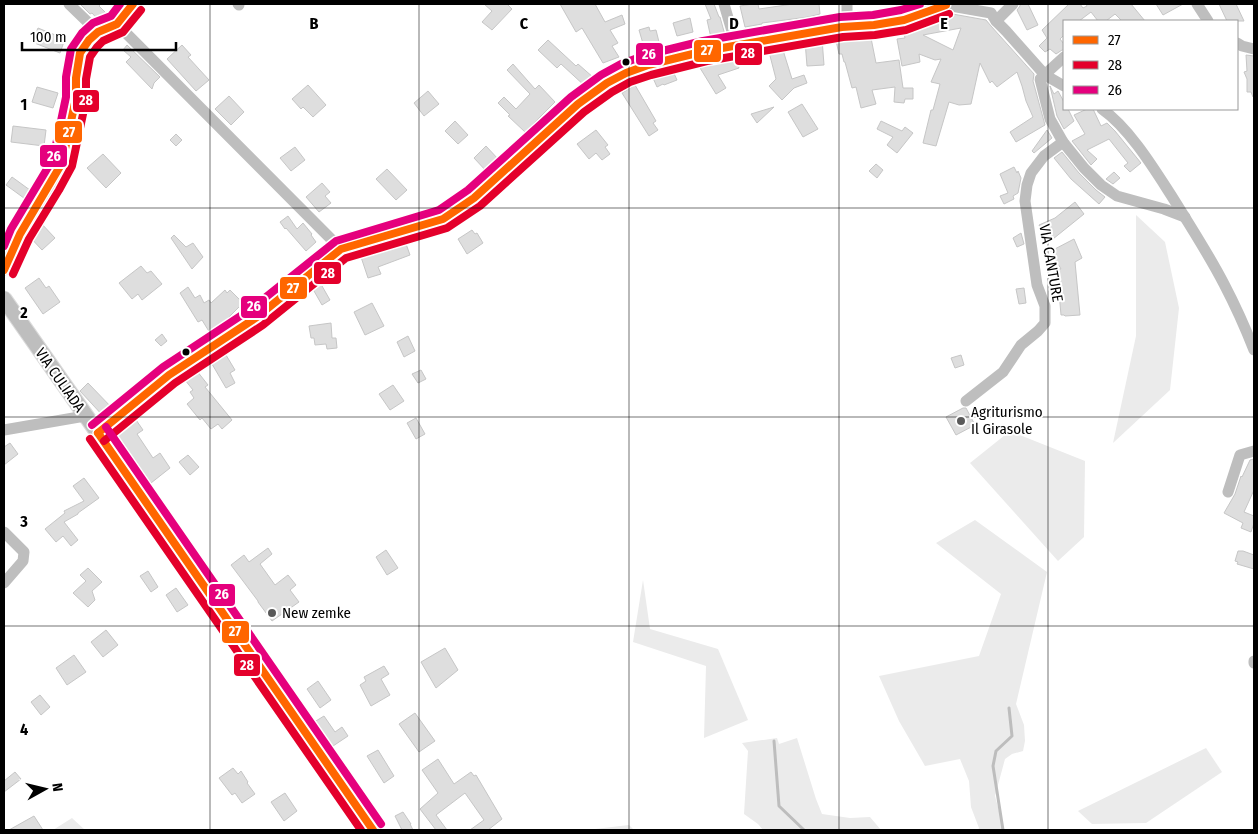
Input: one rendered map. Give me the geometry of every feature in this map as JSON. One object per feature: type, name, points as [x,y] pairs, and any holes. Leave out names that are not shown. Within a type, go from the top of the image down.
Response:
[{"type":"main road","name":"VIA CULIADA","points":[[4,299],[373,830]]},
{"type":"street","points":[[70,4],[98,32]]},
{"type":"street","points":[[724,4],[736,46]]},
{"type":"street","points":[[842,27],[847,15],[847,4]]},
{"type":"street","points":[[996,21],[1013,4]]},
{"type":"street","points":[[1198,4],[1207,20]]},
{"type":"street","points":[[4,270],[20,234],[62,163],[76,98],[76,78],[80,54],[89,40],[98,32],[117,24],[129,5]]},
{"type":"street","points":[[98,433],[169,376],[257,317],[342,249],[443,219],[474,198],[578,104],[607,83],[626,73],[648,65],[705,51],[842,27],[874,25],[904,20],[943,5],[992,13],[996,21],[1044,75],[1063,85]]},
{"type":"street","points":[[117,24],[342,249]]},
{"type":"street","points":[[1238,44],[1254,49]]},
{"type":"street","points":[[1063,58],[1040,79],[1050,119],[1063,142],[1084,168],[1101,185],[1117,196],[1185,217]]},
{"type":"street","points":[[1104,110],[1129,135],[1153,167],[1185,217],[1223,282],[1254,350]]},
{"type":"street","name":"VIA CANTURE","points":[[966,401],[1003,372],[1020,345],[1045,323],[1045,306],[1037,285],[1025,201],[1030,173],[1044,156],[1063,142]]},
{"type":"street","points":[[4,430],[86,416]]},
{"type":"street","points":[[1228,492],[1240,455],[1254,451]]},
{"type":"street","points":[[4,532],[24,552],[23,561],[4,583]]},
{"type":"shaded area","points":[[1136,215],[1165,242],[1179,308],[1170,390],[1113,443],[1136,336]]},
{"type":"shaded area","points":[[1010,431],[1085,461],[1084,537],[1058,561],[970,463]]},
{"type":"shaded area","points":[[975,520],[1047,572],[1016,704],[1024,725],[1025,741],[1023,751],[1012,754],[1005,759],[995,796],[1004,830],[978,830],[979,828],[971,807],[969,781],[960,759],[925,766],[899,721],[879,676],[979,656],[1001,594],[936,543]]},
{"type":"shaded area","points":[[643,580],[650,629],[718,649],[748,720],[704,738],[706,666],[633,642]]},
{"type":"shaded area","points":[[777,738],[779,744],[797,738],[822,814],[850,818],[870,817],[881,830],[763,830],[744,814],[748,751],[742,743]]},
{"type":"shaded area","points":[[1206,748],[1222,772],[1146,823],[1092,824],[1078,811]]},
{"type":"shaded area","points":[[72,818],[85,830],[53,830]]},
{"type":"shaded area","points":[[629,825],[634,830],[595,830],[595,829]]},
{"type":"building","points":[[80,4],[101,4],[99,6],[110,17],[101,23]]},
{"type":"building","points":[[484,4],[507,4],[512,9],[492,30],[482,22],[492,11]]},
{"type":"building","points":[[560,4],[595,4],[605,22],[622,15],[625,24],[610,30],[618,43],[612,46],[619,57],[603,63],[582,28],[576,32]]},
{"type":"building","points":[[705,4],[714,4],[725,35],[711,38],[707,20],[711,19]]},
{"type":"building","points":[[758,4],[759,9],[793,4],[819,4],[820,14],[745,27],[740,6]]},
{"type":"building","points":[[895,4],[917,4],[913,9],[904,12]]},
{"type":"building","points":[[1020,4],[1028,4],[1038,25],[1027,30],[1017,10]]},
{"type":"building","points":[[1069,4],[1080,4],[1083,8],[1087,6],[1086,4],[1131,4],[1144,20],[1121,20],[1115,14],[1107,20],[1097,20],[1091,12],[1080,20],[1063,20],[1063,36],[1060,39],[1063,43],[1063,50],[1056,54],[1050,49],[1045,52],[1039,46],[1047,38],[1042,30]]},
{"type":"building","points":[[1156,4],[1183,4],[1163,15]]},
{"type":"building","points":[[1219,4],[1236,4],[1244,21],[1227,20]]},
{"type":"building","points":[[947,13],[986,20],[1034,74],[1033,81],[1045,125],[1016,142],[1010,132],[1033,117],[1017,72],[997,87],[992,81],[990,83],[980,63],[971,104],[959,105],[949,102],[936,146],[923,143],[940,84],[931,82],[941,59],[935,60],[919,54],[920,62],[902,66],[897,39],[905,38],[903,28]],"holes":[[[961,28],[953,50],[923,35]]]},
{"type":"building","points":[[690,18],[693,32],[677,36],[673,23]]},
{"type":"building","points":[[649,27],[650,31],[656,30],[659,42],[644,47],[639,30]]},
{"type":"building","points":[[38,28],[65,39],[60,53],[32,42]]},
{"type":"building","points":[[870,33],[876,63],[899,60],[903,88],[913,88],[913,99],[905,99],[904,103],[894,102],[895,87],[872,90],[876,104],[861,108],[856,87],[852,88],[842,54],[839,54],[835,36]]},
{"type":"building","points":[[822,39],[824,65],[807,66],[805,41]]},
{"type":"building","points":[[548,40],[576,66],[578,64],[594,78],[586,87],[561,64],[557,68],[538,50]]},
{"type":"building","points":[[127,45],[160,77],[154,83],[152,89],[126,62],[131,57],[123,50]]},
{"type":"building","points":[[182,45],[191,55],[188,57],[209,80],[196,91],[167,59]]},
{"type":"building","points":[[782,47],[792,79],[804,75],[807,83],[794,88],[782,100],[769,86],[776,79],[768,48]]},
{"type":"building","points":[[735,53],[739,68],[718,75],[726,88],[716,94],[697,63],[707,58],[709,61]]},
{"type":"building","points":[[1246,55],[1254,56],[1254,97],[1251,92],[1247,92],[1247,79],[1244,72],[1247,71]]},
{"type":"building","points":[[513,64],[535,89],[539,85],[555,102],[525,132],[508,116],[510,115],[498,103],[504,97],[516,109],[530,94],[507,70]]},
{"type":"building","points":[[672,69],[677,80],[657,87],[653,78]]},
{"type":"building","points":[[308,85],[326,105],[313,117],[303,107],[301,109],[292,99]]},
{"type":"building","points":[[635,85],[656,121],[653,123],[658,130],[649,136],[622,93]]},
{"type":"building","points":[[1050,86],[1054,94],[1058,91],[1063,100],[1063,110],[1068,110],[1074,121],[1064,129],[1057,116]]},
{"type":"building","points":[[37,87],[58,93],[53,108],[32,102]]},
{"type":"building","points":[[428,91],[439,104],[424,116],[414,103]]},
{"type":"building","points":[[229,96],[244,112],[231,125],[215,109]]},
{"type":"building","points":[[802,104],[818,129],[803,137],[788,112]]},
{"type":"building","points":[[774,107],[757,123],[751,114]]},
{"type":"building","points":[[1085,110],[1093,110],[1101,126],[1107,123],[1141,163],[1130,172],[1124,166],[1128,163],[1109,139],[1087,150],[1097,159],[1091,165],[1072,141],[1085,134],[1074,115]]},
{"type":"building","points":[[455,121],[468,135],[458,144],[445,131]]},
{"type":"building","points":[[881,121],[902,131],[905,127],[913,133],[897,153],[887,145],[893,137],[877,129]]},
{"type":"building","points":[[13,126],[46,130],[44,146],[11,142]]},
{"type":"building","points":[[596,130],[608,145],[605,147],[610,154],[602,160],[596,153],[589,159],[577,144]]},
{"type":"building","points":[[1047,130],[1052,138],[1034,153],[1032,151]]},
{"type":"building","points":[[176,134],[182,140],[176,146],[170,140]]},
{"type":"building","points":[[486,146],[499,160],[487,172],[474,158]]},
{"type":"building","points":[[295,147],[305,160],[291,171],[280,158]]},
{"type":"building","points":[[1062,152],[1079,173],[1105,197],[1099,204],[1071,179],[1054,158]]},
{"type":"building","points":[[103,154],[121,173],[106,188],[87,168]]},
{"type":"building","points":[[876,164],[883,170],[877,178],[869,171]]},
{"type":"building","points":[[1014,167],[1021,178],[1018,193],[1013,196],[1014,199],[1004,204],[1000,196],[1008,193],[1000,174]]},
{"type":"building","points":[[387,169],[407,190],[396,200],[376,179]]},
{"type":"building","points":[[1114,172],[1120,178],[1113,184],[1106,179]]},
{"type":"building","points":[[12,177],[34,193],[28,201],[6,185]]},
{"type":"building","points":[[322,183],[330,192],[325,196],[331,203],[319,212],[306,197]]},
{"type":"building","points":[[1075,202],[1084,214],[1048,243],[1039,225],[1055,218]]},
{"type":"building","points":[[288,216],[297,229],[303,223],[312,234],[316,242],[306,251],[280,222]]},
{"type":"building","points":[[39,221],[55,238],[42,250],[28,235]]},
{"type":"building","points":[[472,230],[475,234],[477,233],[483,243],[467,254],[458,239]]},
{"type":"building","points":[[1021,233],[1024,244],[1017,247],[1013,238]]},
{"type":"building","points":[[174,235],[186,247],[193,243],[203,257],[192,269],[171,238]]},
{"type":"building","points":[[1074,239],[1082,258],[1075,262],[1080,315],[1065,316],[1061,315],[1057,269],[1061,269],[1051,251]]},
{"type":"building","points":[[405,241],[410,255],[378,267],[381,274],[368,278],[359,251],[372,248],[373,253]]},
{"type":"building","points":[[141,266],[147,273],[151,271],[162,284],[142,300],[138,294],[132,299],[119,283]]},
{"type":"building","points":[[334,268],[338,276],[322,286],[330,300],[322,305],[310,284],[319,276]]},
{"type":"building","points":[[39,278],[46,288],[49,286],[60,302],[43,314],[25,288]]},
{"type":"building","points":[[188,287],[195,298],[200,295],[204,303],[209,300],[211,303],[225,290],[227,293],[230,290],[243,303],[224,324],[210,333],[202,320],[198,322],[180,293]]},
{"type":"building","points":[[1024,288],[1026,303],[1019,304],[1016,289]]},
{"type":"building","points":[[372,303],[384,326],[365,335],[354,312]]},
{"type":"building","points":[[331,323],[332,338],[336,338],[337,348],[327,349],[326,344],[315,345],[314,338],[311,338],[309,326]]},
{"type":"building","points":[[162,334],[167,341],[161,346],[155,340]]},
{"type":"building","points":[[408,336],[415,351],[404,357],[397,342]]},
{"type":"building","points":[[226,355],[235,370],[230,373],[235,383],[226,388],[212,364]]},
{"type":"building","points":[[961,355],[964,365],[955,368],[951,358]]},
{"type":"building","points":[[421,370],[426,379],[418,383],[412,374]]},
{"type":"building","points":[[197,371],[208,385],[205,387],[232,420],[222,429],[218,424],[211,429],[202,418],[200,420],[187,404],[194,398],[190,392],[193,390],[185,380]]},
{"type":"building","points":[[88,383],[114,410],[105,418],[80,391]]},
{"type":"building","points":[[393,385],[404,401],[390,410],[379,394]]},
{"type":"building","name":"Agriturismo Il Girasole","points":[[966,408],[975,425],[956,435],[946,417]]},
{"type":"building","points":[[134,417],[143,430],[137,434],[153,458],[160,453],[170,468],[151,483],[115,431]]},
{"type":"building","points":[[416,418],[425,434],[416,439],[407,423]]},
{"type":"building","points":[[10,443],[18,454],[4,465],[4,447]]},
{"type":"building","points":[[188,455],[199,467],[190,475],[179,462]]},
{"type":"building","points":[[1254,459],[1254,490],[1244,512],[1254,516],[1251,532],[1241,528],[1243,523],[1224,513],[1235,494],[1241,476],[1250,460]]},
{"type":"building","points":[[84,478],[99,498],[64,522],[78,540],[71,546],[63,536],[56,542],[45,529],[65,513],[64,511],[84,501],[73,486]]},
{"type":"building","points":[[268,548],[272,554],[260,564],[275,585],[288,575],[296,585],[290,590],[299,602],[272,621],[231,565],[244,555],[249,562]]},
{"type":"building","points":[[386,550],[398,568],[387,575],[376,557]]},
{"type":"building","points":[[1238,551],[1254,555],[1254,569],[1237,564],[1238,562],[1235,561]]},
{"type":"building","points":[[88,568],[102,582],[92,591],[95,600],[88,607],[73,593],[86,581],[80,575]]},
{"type":"building","points":[[148,571],[158,587],[151,592],[140,576]]},
{"type":"building","points":[[176,588],[188,605],[177,612],[166,595]]},
{"type":"building","points":[[106,630],[118,645],[103,657],[91,642]]},
{"type":"building","points":[[445,648],[458,670],[436,688],[421,662]]},
{"type":"building","points":[[74,655],[86,672],[67,685],[56,668]]},
{"type":"building","points":[[384,666],[389,674],[381,679],[390,695],[371,706],[360,685],[366,681],[364,677]]},
{"type":"building","points":[[318,681],[331,700],[320,708],[307,689]]},
{"type":"building","points":[[40,695],[50,707],[41,715],[31,702]]},
{"type":"building","points":[[415,713],[435,741],[419,752],[399,724]]},
{"type":"building","points":[[324,716],[335,732],[342,727],[348,736],[330,748],[326,742],[324,743],[311,724]]},
{"type":"building","points":[[378,750],[394,776],[384,783],[367,756]]},
{"type":"building","points":[[438,759],[454,784],[471,772],[474,776],[476,775],[502,819],[488,830],[470,830],[484,820],[465,793],[436,815],[447,830],[436,830],[420,809],[438,793],[422,770]]},
{"type":"building","points":[[233,768],[238,774],[241,771],[255,794],[242,803],[235,793],[232,795],[219,778]]},
{"type":"building","points":[[15,772],[21,779],[4,792],[4,781]]},
{"type":"building","points":[[285,793],[297,811],[284,821],[271,802]]},
{"type":"building","points":[[403,812],[413,830],[402,830],[395,816]]},
{"type":"building","points":[[34,816],[43,830],[9,830]]},
{"type":"waterway","points":[[1003,830],[993,766],[996,751],[1012,736],[1009,708]]},
{"type":"waterway","points":[[774,741],[779,806],[804,830]]},
{"type":"transit line","name":"26","points":[[4,246],[11,229],[53,159],[66,97],[66,77],[71,49],[82,33],[93,23],[111,16],[120,4]]},
{"type":"transit line","name":"27","points":[[4,270],[20,234],[62,163],[76,98],[76,78],[80,53],[89,40],[98,32],[117,24],[133,4]]},
{"type":"transit line","name":"26","points":[[92,425],[163,367],[251,309],[336,241],[439,210],[468,190],[571,97],[601,75],[621,64],[646,55],[703,41],[840,17],[873,15],[901,10],[920,4]]},
{"type":"transit line","name":"27","points":[[98,433],[169,375],[257,317],[341,249],[443,219],[474,198],[578,104],[607,83],[626,73],[648,65],[705,51],[842,27],[874,25],[904,20],[946,5]]},
{"type":"transit line","name":"28","points":[[13,274],[29,239],[72,166],[86,100],[86,79],[90,57],[103,41],[123,32],[141,10]]},
{"type":"transit line","name":"28","points":[[104,441],[175,383],[263,325],[346,258],[447,228],[480,206],[584,112],[630,82],[707,61],[843,37],[875,35],[906,30],[949,14]]},
{"type":"transit line","name":"26","points":[[106,427],[381,824]]},
{"type":"transit line","name":"27","points":[[98,433],[373,830]]},
{"type":"transit line","name":"28","points":[[90,439],[361,830]]},
{"type":"place","name":"Agriturismo Il Girasole","points":[[961,421]]},
{"type":"place","name":"New zemke","points":[[272,613]]}]
